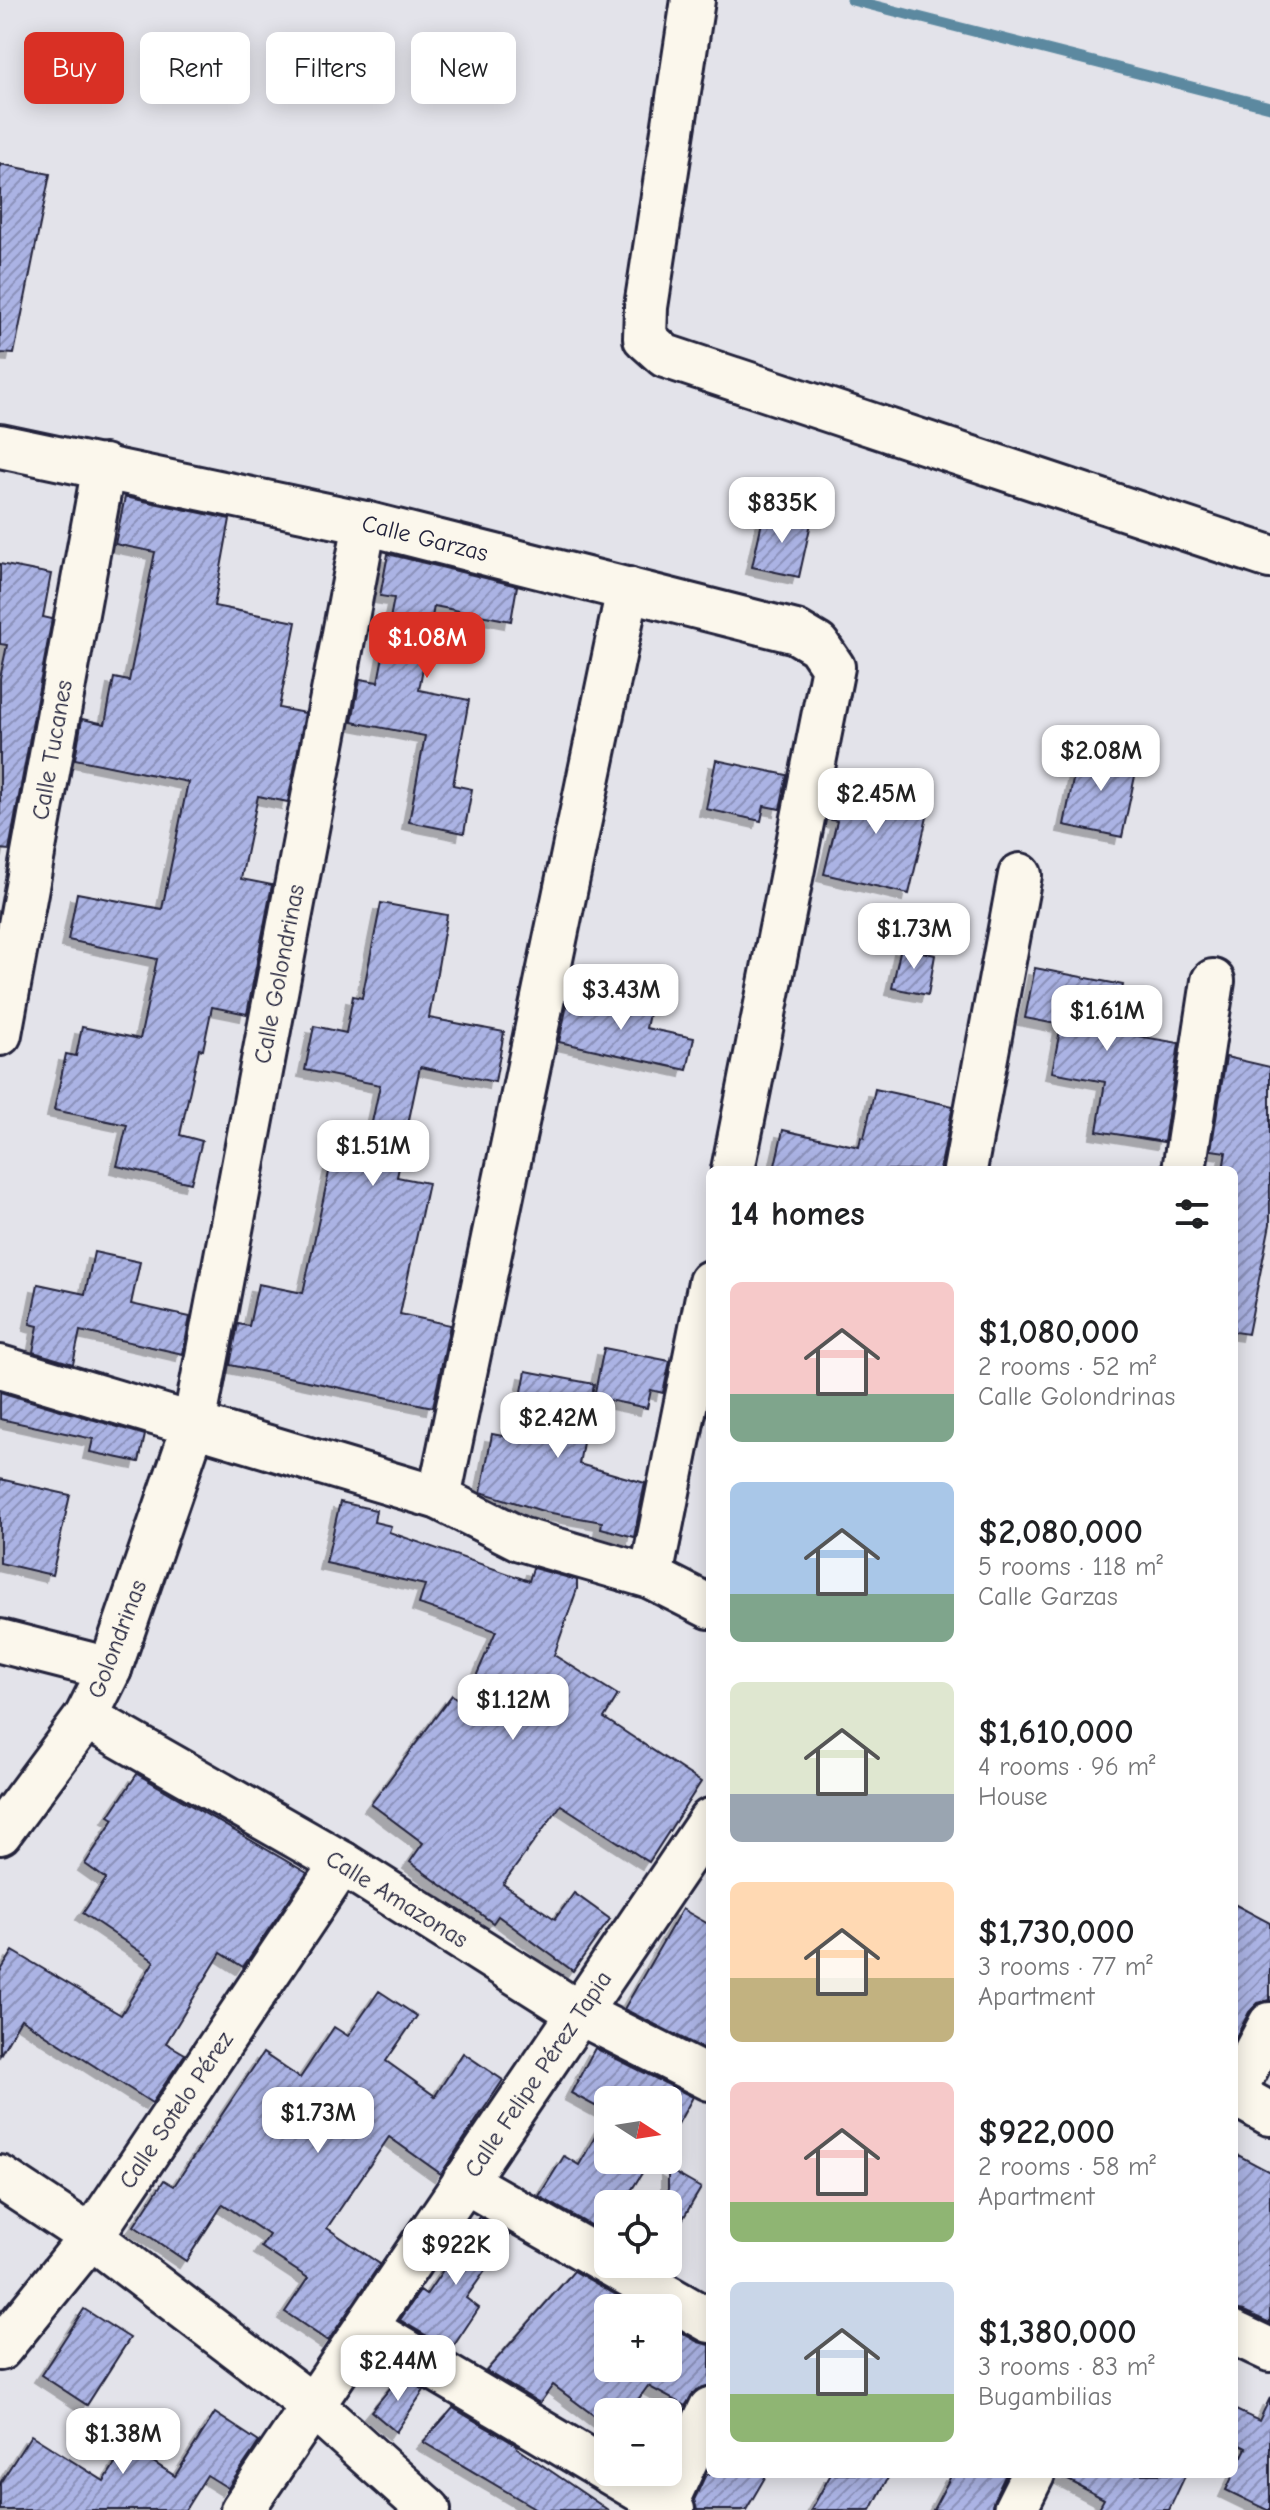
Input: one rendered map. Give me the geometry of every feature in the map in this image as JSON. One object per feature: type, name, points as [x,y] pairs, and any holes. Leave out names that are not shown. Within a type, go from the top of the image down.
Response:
[{"type":"street","points":[[693,0],[646,307],[645,338],[665,356],[1270,557]]},
{"type":"street","name":"Calle Garzas","points":[[0,446],[365,523],[796,632],[818,645],[833,667],[734,1166]]},
{"type":"street","name":"Calle Tucanes","points":[[0,1034],[104,466]]},
{"type":"street","name":"Calle Golondrinas","points":[[194,1425],[365,523]]},
{"type":"street","points":[[439,1498],[628,589]]},
{"type":"street","points":[[966,1166],[1020,875]]},
{"type":"street","points":[[1185,1166],[1213,981]]},
{"type":"street","points":[[651,1577],[706,1302]]},
{"type":"street","points":[[0,1367],[439,1498],[520,1539],[651,1577],[706,1605]]},
{"type":"street","name":"Golondrinas","points":[[0,1833],[86,1717],[110,1669],[194,1425]]},
{"type":"street","points":[[0,1641],[110,1669]]},
{"type":"street","name":"Calle Amazonas","points":[[86,1717],[342,1863],[579,2013],[706,2077]]},
{"type":"street","name":"Calle Felipe Pérez Tapia","points":[[242,2510],[706,1826]]},
{"type":"street","name":"Calle Sotelo Pérez","points":[[0,2349],[91,2237],[342,1863]]},
{"type":"street","points":[[1238,2085],[1270,2024]]},
{"type":"street","points":[[1238,2095],[1270,2114]]},
{"type":"street","points":[[0,2177],[91,2237],[313,2406],[429,2510]]},
{"type":"street","points":[[464,2181],[594,2255]]},
{"type":"street","points":[[635,2278],[706,2319]]},
{"type":"street","points":[[366,2328],[669,2508],[706,2419]]},
{"type":"street","points":[[1238,2335],[1270,2350]]},
{"type":"building","points":[[0,164],[50,174],[14,354],[0,353]]},
{"type":"building","points":[[125,497],[230,519],[214,606],[296,622],[279,708],[305,713],[288,802],[258,796],[241,879],[272,885],[247,1014],[212,1007],[203,1050],[199,1049],[180,1135],[202,1141],[191,1183],[117,1166],[127,1125],[54,1110],[66,1054],[76,1056],[82,1027],[140,1039],[157,959],[68,940],[77,893],[162,909],[188,782],[75,759],[82,719],[105,724],[114,678],[129,681],[155,552],[115,544]]},
{"type":"building","points":[[764,513],[811,523],[799,577],[752,567]]},
{"type":"building","points":[[388,554],[517,586],[511,621],[434,606],[419,690],[469,700],[453,785],[472,789],[464,833],[409,822],[425,736],[352,722],[360,679],[378,682],[394,598],[380,596]]},
{"type":"building","points":[[0,564],[51,574],[43,617],[52,619],[9,850],[0,849],[0,678],[7,645],[0,644]]},
{"type":"building","points":[[1079,750],[1138,762],[1122,837],[1064,825]]},
{"type":"building","points":[[716,760],[787,775],[780,809],[764,806],[761,821],[706,809]]},
{"type":"building","points":[[846,780],[931,800],[909,894],[824,874],[837,821],[827,819],[834,785],[845,788]]},
{"type":"building","points":[[381,903],[447,915],[429,1018],[504,1032],[495,1082],[420,1067],[397,1177],[428,1183],[400,1314],[450,1325],[433,1407],[230,1365],[238,1324],[249,1326],[258,1284],[303,1293],[331,1163],[362,1169],[380,1085],[305,1070],[314,1026],[346,1033],[353,996],[362,998]]},
{"type":"building","points":[[901,947],[935,955],[928,995],[892,988]]},
{"type":"building","points":[[1035,968],[1123,985],[1114,1032],[1179,1043],[1164,1142],[1097,1131],[1105,1082],[1052,1072],[1061,1025],[1025,1018]]},
{"type":"building","points":[[570,991],[650,1009],[646,1028],[694,1038],[687,1070],[559,1042]]},
{"type":"building","points":[[1226,1057],[1270,1067],[1270,1224],[1248,1334],[1238,1333],[1238,1166],[1224,1166],[1226,1152],[1211,1150]]},
{"type":"building","points":[[875,1089],[953,1106],[941,1166],[775,1166],[783,1130],[859,1147],[861,1137],[864,1138]]},
{"type":"building","points":[[94,1252],[140,1262],[131,1304],[190,1317],[183,1354],[80,1331],[73,1364],[33,1352],[38,1326],[30,1324],[38,1284],[85,1294]]},
{"type":"building","points":[[604,1348],[670,1361],[663,1393],[651,1390],[647,1408],[594,1397]]},
{"type":"building","points":[[526,1371],[594,1384],[579,1464],[645,1483],[634,1537],[601,1528],[602,1522],[546,1512],[481,1492],[492,1434],[513,1438]]},
{"type":"building","points":[[0,1392],[145,1435],[139,1462],[90,1452],[93,1439],[0,1419]]},
{"type":"building","points":[[0,1479],[70,1495],[52,1575],[0,1563]]},
{"type":"building","points":[[340,1502],[376,1510],[374,1522],[391,1526],[389,1532],[529,1581],[533,1568],[577,1580],[577,1589],[554,1655],[618,1695],[604,1718],[701,1782],[649,1862],[561,1805],[503,1884],[555,1919],[574,1893],[610,1919],[573,1971],[498,1916],[493,1923],[410,1862],[423,1843],[371,1804],[452,1695],[464,1704],[496,1631],[419,1604],[425,1585],[326,1563]]},
{"type":"building","points":[[137,1774],[307,1873],[243,1967],[221,1953],[166,2043],[185,2054],[152,2103],[21,2019],[0,2055],[0,1972],[13,1951],[121,2015],[154,1961],[83,1913],[106,1879],[85,1864],[114,1819],[109,1816]]},
{"type":"building","points":[[1238,1906],[1270,1923],[1270,2000],[1258,2003],[1249,2012],[1238,2033]]},
{"type":"building","points":[[682,1909],[706,1923],[706,2050],[624,2009]]},
{"type":"building","points":[[379,1991],[417,2016],[386,2061],[435,2096],[463,2053],[503,2080],[441,2174],[389,2137],[327,2228],[380,2264],[328,2341],[285,2312],[308,2278],[261,2247],[269,2235],[223,2204],[186,2261],[134,2226],[164,2180],[174,2186],[263,2053],[300,2078],[334,2027],[348,2036]]},
{"type":"building","points":[[595,2048],[671,2086],[594,2086],[594,2105],[571,2093]]},
{"type":"building","points":[[682,2092],[693,2097],[682,2117]]},
{"type":"building","points":[[594,2139],[594,2174],[641,2174],[632,2190],[594,2190],[594,2227],[539,2196],[564,2156],[579,2165]]},
{"type":"building","points":[[1238,2155],[1270,2172],[1270,2323],[1238,2310]]},
{"type":"building","points":[[668,2174],[677,2174],[701,2188],[682,2220],[682,2190],[668,2190]]},
{"type":"building","points":[[479,2217],[510,2235],[466,2298],[479,2308],[451,2350],[400,2320],[420,2291],[426,2295]]},
{"type":"building","points":[[574,2271],[614,2294],[594,2294],[594,2382],[682,2382],[682,2333],[706,2344],[706,2386],[696,2390],[685,2406],[682,2398],[670,2398],[648,2386],[639,2398],[594,2398],[594,2416],[553,2385],[540,2403],[486,2371]]},
{"type":"building","points":[[84,2309],[130,2338],[87,2405],[41,2375]]},
{"type":"building","points":[[400,2376],[424,2390],[396,2432],[371,2411]]},
{"type":"building","points":[[1270,2398],[1270,2510],[1226,2490],[1232,2478],[1238,2478],[1238,2465],[1246,2448],[1238,2444],[1238,2411],[1259,2421]]},
{"type":"building","points":[[453,2408],[518,2446],[608,2510],[538,2510],[423,2442]]},
{"type":"building","points":[[215,2413],[259,2442],[228,2488],[207,2475],[185,2510],[0,2510],[0,2483],[31,2435],[104,2481],[127,2445],[175,2476]]},
{"type":"building","points":[[706,2474],[706,2478],[765,2478],[746,2510],[697,2510],[694,2500]]},
{"type":"building","points":[[829,2478],[888,2478],[871,2510],[811,2510]]},
{"type":"building","points":[[950,2478],[1004,2478],[991,2510],[933,2510]]},
{"type":"building","points":[[1065,2478],[1184,2478],[1169,2510],[1098,2510],[1104,2499]]},
{"type":"waterway","points":[[852,0],[1270,107]]}]
